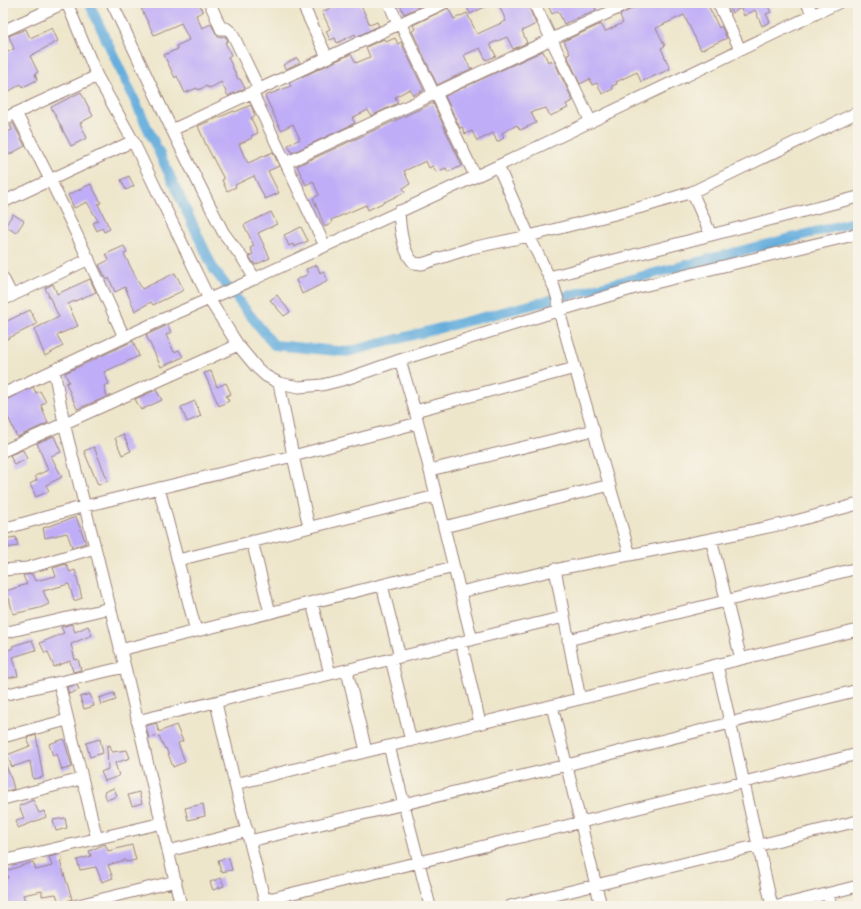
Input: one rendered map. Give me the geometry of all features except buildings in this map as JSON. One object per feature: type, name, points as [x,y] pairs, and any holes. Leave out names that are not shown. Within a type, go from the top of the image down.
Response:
[{"type":"street","points":[[3,31],[64,3]]},
{"type":"street","points":[[67,3],[97,76],[133,141],[209,299],[238,345],[266,376],[279,383],[299,387],[346,379],[559,305],[858,234]]},
{"type":"street","points":[[112,3],[172,130],[223,232],[243,259],[255,279]]},
{"type":"street","points":[[210,3],[222,29],[226,28],[232,33],[286,163],[325,246]]},
{"type":"street","points":[[302,3],[327,57]]},
{"type":"street","points":[[389,3],[475,176]]},
{"type":"street","points":[[172,130],[444,3]]},
{"type":"street","points":[[534,3],[591,122]]},
{"type":"street","points":[[718,3],[740,49]]},
{"type":"street","points":[[807,3],[813,15]]},
{"type":"street","points":[[3,394],[498,166],[838,3]]},
{"type":"street","points":[[286,163],[626,4]]},
{"type":"street","points":[[3,119],[97,76]]},
{"type":"street","points":[[399,212],[401,231],[406,249],[411,260],[418,264],[471,248],[529,236],[646,206],[692,192],[858,112]]},
{"type":"street","points":[[16,113],[51,180],[124,337]]},
{"type":"street","points":[[3,202],[133,141]]},
{"type":"street","points":[[498,166],[529,236],[552,282],[575,368],[630,555]]},
{"type":"street","points":[[692,192],[711,235]]},
{"type":"street","points":[[552,282],[711,235],[858,197]]},
{"type":"street","points":[[3,278],[7,298],[89,259]]},
{"type":"street","points":[[3,451],[238,345]]},
{"type":"street","points":[[400,360],[415,411],[460,592],[466,641],[480,723]]},
{"type":"street","points":[[415,411],[575,368]]},
{"type":"street","points":[[54,370],[64,423],[125,667],[181,906]]},
{"type":"street","points":[[279,383],[309,527]]},
{"type":"street","points":[[3,529],[84,506],[293,456],[418,423]]},
{"type":"street","points":[[430,470],[594,430]]},
{"type":"street","points":[[444,527],[610,486]]},
{"type":"street","points":[[159,488],[196,632]]},
{"type":"street","points":[[178,560],[436,496]]},
{"type":"street","points":[[460,592],[555,570],[792,522],[858,504]]},
{"type":"street","points":[[711,539],[741,659]]},
{"type":"street","points":[[252,541],[270,613]]},
{"type":"street","points":[[3,570],[33,566],[95,548]]},
{"type":"street","points":[[120,650],[454,567]]},
{"type":"street","points":[[568,640],[858,568]]},
{"type":"street","points":[[555,570],[580,699]]},
{"type":"street","points":[[382,585],[410,741]]},
{"type":"street","points":[[312,602],[330,674]]},
{"type":"street","points":[[3,633],[110,608]]},
{"type":"street","points":[[137,721],[216,703],[564,617]]},
{"type":"street","points":[[235,784],[858,630]]},
{"type":"street","points":[[718,665],[772,906]]},
{"type":"street","points":[[3,695],[125,667]]},
{"type":"street","points":[[347,671],[366,751]]},
{"type":"street","points":[[59,683],[97,839]]},
{"type":"street","points":[[168,850],[249,836],[404,803],[567,765],[858,690]]},
{"type":"street","points":[[216,703],[235,784],[266,903],[419,862],[858,754]]},
{"type":"street","points":[[552,706],[601,906]]},
{"type":"street","points":[[3,737],[67,720]]},
{"type":"street","points":[[389,746],[430,906]]},
{"type":"street","points":[[3,799],[82,778]]},
{"type":"street","points":[[510,906],[858,821]]},
{"type":"street","points":[[3,861],[162,823]]},
{"type":"street","points":[[74,906],[176,881]]},
{"type":"street","points":[[778,906],[858,886]]},
{"type":"street","points":[[828,894],[831,906]]},
{"type":"waterway","points":[[89,3],[214,270],[274,345],[347,352],[858,221]]}]
